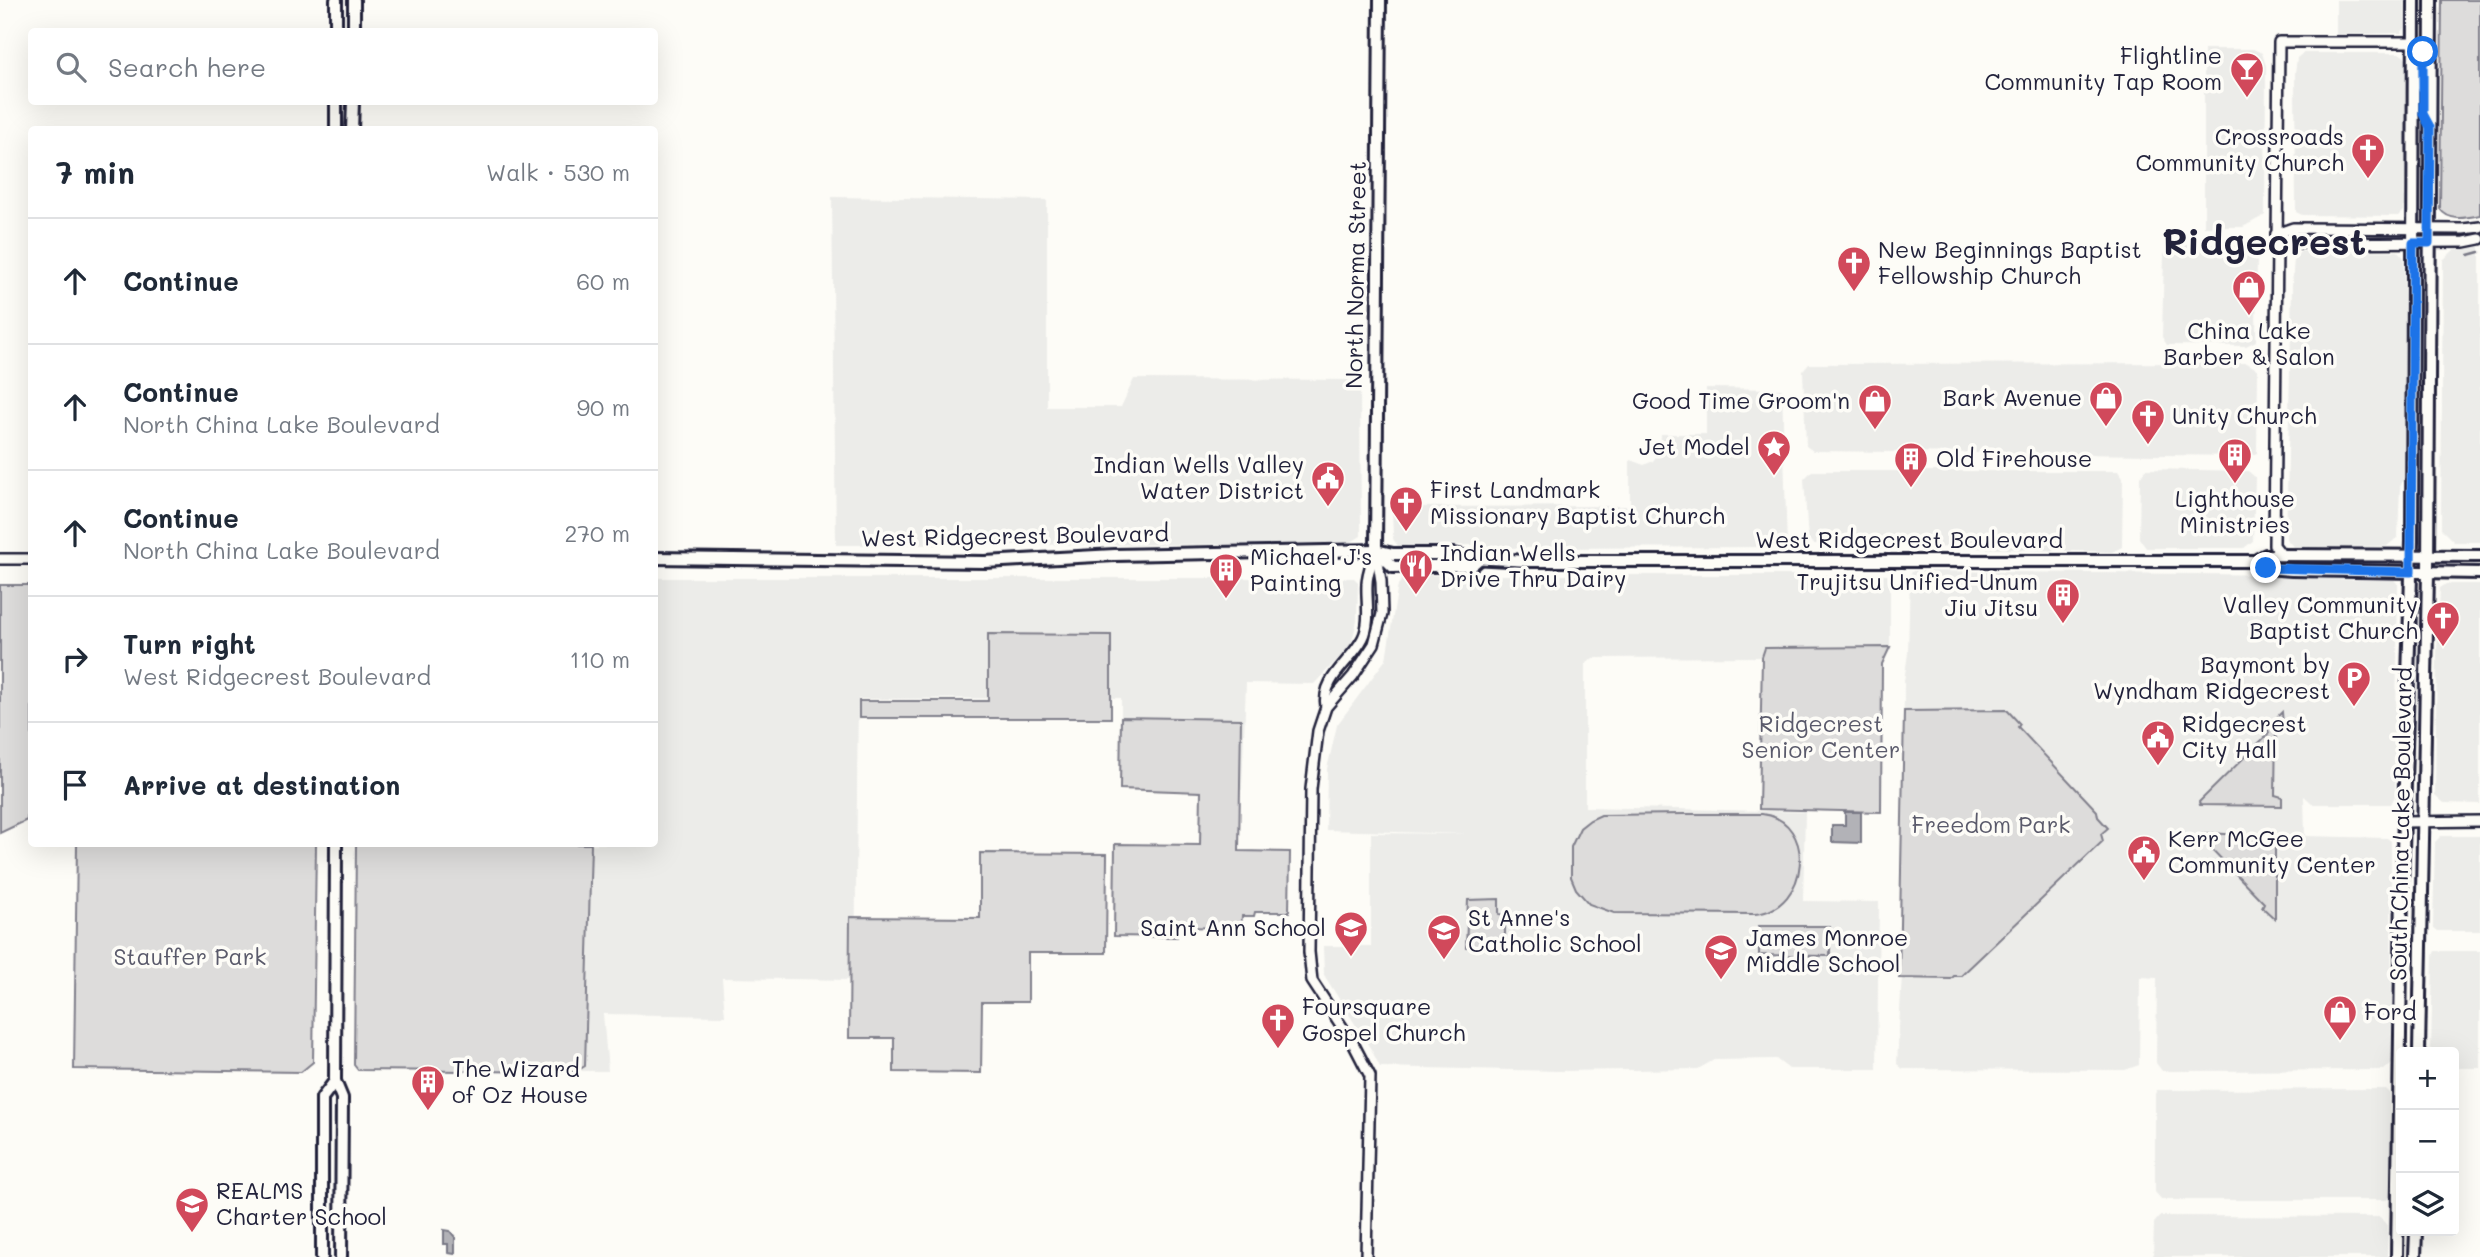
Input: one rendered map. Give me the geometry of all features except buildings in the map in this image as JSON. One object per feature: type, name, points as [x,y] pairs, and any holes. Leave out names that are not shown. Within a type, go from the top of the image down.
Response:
[{"type":"main road","points":[[336,0],[336,28]]},
{"type":"main road","points":[[354,0],[354,28]]},
{"type":"main road","name":"North Norma Street","points":[[1376,550],[1380,0]]},
{"type":"main road","points":[[2414,0],[2413,316],[2421,329],[2422,374],[2429,384]]},
{"type":"main road","points":[[2429,384],[2431,0]]},
{"type":"main road","points":[[2413,42],[2420,46],[2423,52],[2423,114],[2430,127]]},
{"type":"main road","points":[[336,105],[336,126]]},
{"type":"main road","points":[[352,126],[353,105]]},
{"type":"main road","name":"South China Lake Boulevard","points":[[2397,1257],[2411,572],[2413,316]]},
{"type":"main road","name":"South China Lake Boulevard","points":[[2419,1047],[2429,384]]},
{"type":"main road","name":"West Ridgecrest Boulevard","points":[[658,558],[985,562],[1115,555],[1376,550],[1393,567],[1472,565],[1479,559],[2255,561],[2266,555],[2480,556]]},
{"type":"main road","name":"West Ridgecrest Boulevard","points":[[2255,561],[2266,568],[2480,573]]},
{"type":"main road","points":[[336,847],[335,1081],[342,1098],[341,1257]]},
{"type":"main road","points":[[321,1257],[322,1098],[335,1081]]},
{"type":"main road","points":[[2415,1257],[2416,1236]]},
{"type":"street","points":[[2281,555],[2274,545],[2279,42],[2413,42]]},
{"type":"street","points":[[2276,234],[2293,228],[2480,227]]},
{"type":"street","points":[[2276,234],[2292,243],[2429,243],[2480,239]]},
{"type":"street","points":[[1326,706],[1324,695],[1327,684],[1342,668],[1365,633],[1367,580],[1376,550]]},
{"type":"street","points":[[1366,1257],[1370,1076],[1354,1045],[1312,981],[1309,952],[1311,789],[1318,731],[1326,706],[1353,676],[1374,644],[1382,614],[1376,550]]},
{"type":"street","points":[[0,559],[28,559]]},
{"type":"street","points":[[2404,822],[2480,821]]},
{"type":"shaded area","points":[[2336,0],[2405,0],[2405,28],[2401,33],[2336,35]]},
{"type":"shaded area","points":[[2204,49],[2253,49],[2262,53],[2266,66],[2265,215],[2243,227],[2204,227]]},
{"type":"shaded area","points":[[2303,53],[2399,53],[2408,59],[2404,211],[2399,216],[2302,215],[2296,212],[2295,73],[2297,58]]},
{"type":"shaded area","points":[[832,197],[1047,200],[1047,407],[1121,407],[1134,379],[1360,380],[1361,536],[1348,544],[836,545]]},
{"type":"shaded area","points":[[2249,244],[2257,251],[2256,341],[2246,346],[2167,345],[2162,337],[2164,253],[2170,245]]},
{"type":"shaded area","points":[[2480,247],[2480,542],[2454,542],[2441,529],[2443,260],[2454,250]]},
{"type":"shaded area","points":[[2301,251],[2398,251],[2404,258],[2406,474],[2400,487],[2398,537],[2387,546],[2295,548],[2286,539],[2292,286],[2294,258]]},
{"type":"shaded area","points":[[2247,363],[2258,370],[2257,453],[2249,456],[1813,451],[1806,446],[1803,371],[1809,364]]},
{"type":"shaded area","points":[[1706,388],[1782,389],[1787,547],[1491,548],[1482,545],[1398,546],[1393,539],[1392,507],[1630,506],[1630,460],[1644,465],[1653,461],[1660,451],[1661,434],[1706,434]]},
{"type":"shaded area","points":[[2146,469],[2248,471],[2255,477],[2253,541],[2244,548],[2146,548],[2139,538],[2140,477]]},
{"type":"shaded area","points":[[1812,471],[2118,471],[2123,479],[2122,547],[2112,552],[1814,544],[1808,540],[1804,479]]},
{"type":"shaded area","points":[[1913,571],[2290,575],[2320,579],[2394,580],[2398,584],[2395,796],[2391,804],[2313,804],[2304,796],[2305,836],[2387,838],[2391,841],[2392,1063],[2384,1070],[2162,1071],[2156,1063],[2157,978],[2140,977],[2139,1065],[2125,1070],[1903,1069],[1897,1064],[1902,975],[1904,681],[1908,653],[1910,574]]},
{"type":"shaded area","points":[[1406,575],[1890,575],[1890,647],[1765,648],[1762,657],[1593,658],[1585,665],[1585,807],[1805,812],[1803,901],[1879,902],[1877,1069],[1789,1069],[1776,1059],[1714,1060],[1698,1069],[1561,1071],[1380,1067],[1324,975],[1323,946],[1371,946],[1371,833],[1466,834],[1326,830],[1327,769],[1337,725],[1386,659],[1398,585]]},
{"type":"shaded area","points":[[658,578],[1354,578],[1358,582],[1357,621],[1351,645],[1314,684],[1246,683],[1242,790],[1121,789],[1121,698],[858,699],[855,980],[722,978],[725,1016],[603,1014],[608,1071],[363,1070],[356,1065],[358,847],[658,847]]},
{"type":"shaded area","points":[[2446,584],[2480,584],[2480,804],[2444,803],[2435,795],[2440,588]]},
{"type":"shaded area","points":[[1845,812],[1861,812],[1861,843],[1832,842],[1832,825],[1845,825]]},
{"type":"shaded area","points":[[2441,836],[2480,836],[2480,931],[2438,931],[2433,927],[2435,842]]},
{"type":"shaded area","points":[[2435,951],[2480,951],[2480,1068],[2459,1068],[2459,1047],[2431,1047]]},
{"type":"shaded area","points":[[2385,1089],[2390,1094],[2391,1197],[2386,1200],[2162,1200],[2155,1192],[2157,1090]]},
{"type":"shaded area","points":[[2160,1216],[2380,1217],[2388,1227],[2387,1257],[2153,1257],[2154,1223]]},
{"type":"shaded area","points":[[444,1230],[450,1231],[455,1237],[455,1254],[448,1253],[448,1244],[444,1244]]},
{"type":"green space","points":[[2442,0],[2480,0],[2480,215],[2464,218],[2448,216],[2440,209]]},
{"type":"green space","points":[[0,585],[28,585],[27,820],[0,833]]},
{"type":"green space","points":[[988,634],[1111,635],[1111,718],[859,718],[859,701],[988,701]]},
{"type":"green space","name":"Ridgecrest Senior Center","points":[[1890,647],[1882,664],[1881,812],[1759,809],[1762,657],[1765,648]]},
{"type":"green space","name":"Freedom Park","points":[[2007,710],[2020,724],[2018,727],[2097,811],[2098,817],[2108,828],[2101,834],[2103,841],[1961,976],[1951,979],[1899,978],[1904,711]]},
{"type":"green space","points":[[2282,712],[2283,725],[2276,726],[2275,795],[2282,797],[2282,806],[2200,805],[2199,802],[2269,733],[2267,727]]},
{"type":"green space","points":[[1121,717],[1241,719],[1239,851],[1290,852],[1289,912],[1255,912],[1254,916],[1242,916],[1241,928],[1177,927],[1177,937],[1114,936],[1115,844],[1200,845],[1201,792],[1120,789]]},
{"type":"green space","points":[[1762,814],[1780,820],[1792,831],[1800,864],[1796,882],[1787,897],[1773,909],[1755,914],[1614,913],[1589,904],[1576,889],[1571,877],[1571,847],[1580,828],[1601,815]]},
{"type":"green space","points":[[2210,833],[2282,838],[2282,843],[2275,844],[2275,919],[2262,907],[2264,903],[2200,837]]},
{"type":"green space","name":"Stauffer Park","points":[[77,847],[316,847],[313,1062],[301,1072],[74,1069]]},
{"type":"green space","points":[[356,847],[591,847],[585,1066],[575,1072],[358,1070],[354,1065]]},
{"type":"green space","points":[[980,853],[1107,854],[1106,953],[1028,953],[1028,1002],[982,1002],[981,1073],[894,1072],[894,1038],[849,1038],[850,917],[980,918]]},
{"type":"green space","points":[[1499,899],[1499,914],[1505,915],[1505,946],[1466,947],[1468,900]]},
{"type":"green space","points":[[1759,926],[1830,926],[1830,956],[1759,955]]},
{"type":"waterway","points":[[2469,255],[2480,252]]},
{"type":"place","name":"Flightline Community Tap Room","points":[[2247,99]]},
{"type":"place","name":"Crossroads Community Church","points":[[2368,180]]},
{"type":"place","name":"New Beginnings Baptist Fellowship Church","points":[[1854,293]]},
{"type":"place","name":"China Lake Barber & Salon","points":[[2249,317]]},
{"type":"place","name":"Bark Avenue","points":[[2106,428]]},
{"type":"place","name":"Good Time Groom'n","points":[[1875,431]]},
{"type":"place","name":"Unity Church","points":[[2148,446]]},
{"type":"place","name":"Jet Model","points":[[1774,477]]},
{"type":"place","name":"Lighthouse Ministries","points":[[2235,485]]},
{"type":"place","name":"Old Firehouse","points":[[1911,489]]},
{"type":"place","name":"Indian Wells Valley Water District","points":[[1328,508]]},
{"type":"place","name":"First Landmark Missionary Baptist Church","points":[[1406,533]]},
{"type":"place","name":"Indian Wells Drive Thru Dairy","points":[[1416,596]]},
{"type":"place","name":"Michael J's Painting","points":[[1226,600]]},
{"type":"place","name":"Trujitsu Unified-Unum Jiu Jitsu","points":[[2063,625]]},
{"type":"place","name":"Valley Community Baptist Church","points":[[2443,648]]},
{"type":"place","name":"Baymont by Wyndham Ridgecrest","points":[[2354,708]]},
{"type":"place","name":"Ridgecrest City Hall","points":[[2158,767]]},
{"type":"place","name":"Kerr McGee Community Center","points":[[2144,882]]},
{"type":"place","name":"Saint Ann School","points":[[1351,958]]},
{"type":"place","name":"St Anne's Catholic School","points":[[1444,961]]},
{"type":"place","name":"James Monroe Middle School","points":[[1721,981]]},
{"type":"place","name":"Ford","points":[[2340,1042]]},
{"type":"place","name":"Foursquare Gospel Church","points":[[1278,1050]]},
{"type":"place","name":"The Wizard of Oz House","points":[[428,1112]]},
{"type":"place","name":"REALMS Charter School","points":[[192,1234]]},
{"type":"district","name":"Ridgecrest","points":[[2264,242]]},
{"type":"route","points":[[2266,568],[2411,572],[2413,243],[2429,243],[2430,127],[2423,114],[2423,52]]}]
